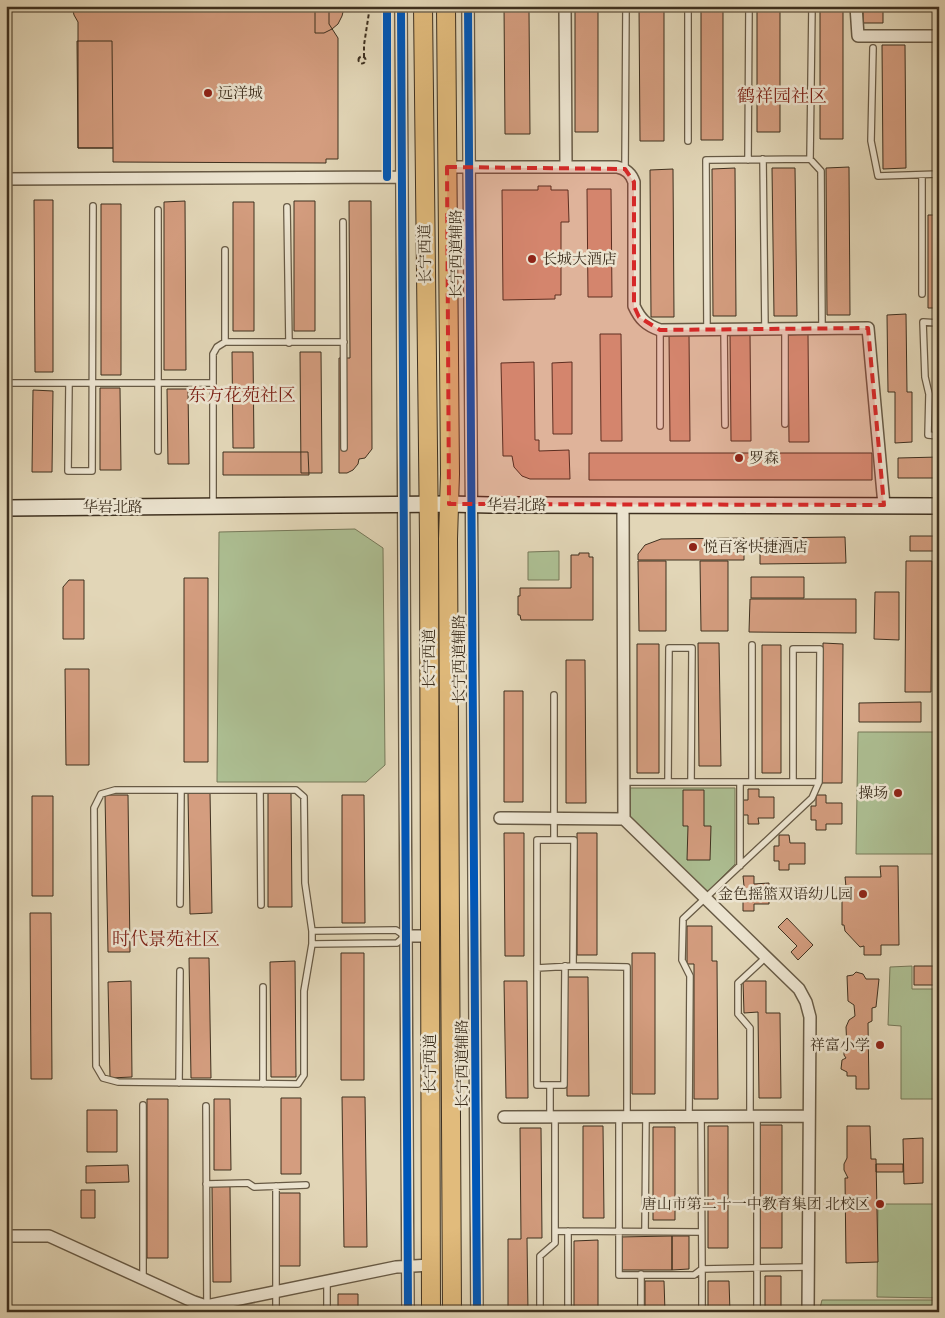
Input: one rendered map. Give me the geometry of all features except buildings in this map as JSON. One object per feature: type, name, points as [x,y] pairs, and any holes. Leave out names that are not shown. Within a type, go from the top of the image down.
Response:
[{"type":"main road","name":"长宁西道","points":[[422,6],[428,504],[431,1312]]},
{"type":"main road","name":"长宁西道","points":[[446,6],[452,1312]]},
{"type":"street","points":[[401,6],[408,1312]]},
{"type":"street","name":"长宁西道辅路","points":[[468,6],[477,1312]]},
{"type":"street","points":[[565,6],[566,166]]},
{"type":"street","points":[[856,6],[858,36],[939,36]]},
{"type":"street","points":[[446,167],[566,166],[617,167],[625,169],[632,175],[634,182],[634,306],[639,317],[648,326],[660,330],[868,328],[884,506]]},
{"type":"street","points":[[6,179],[402,177]]},
{"type":"street","name":"华岩北路","points":[[6,508],[403,504],[471,504],[490,506],[623,504],[939,506]]},
{"type":"street","points":[[623,504],[624,819],[799,989],[806,1002],[810,1017],[808,1312]]},
{"type":"street","points":[[500,818],[624,819]]},
{"type":"street","points":[[405,936],[430,936]]},
{"type":"street","points":[[504,1117],[808,1116]]},
{"type":"street","points":[[6,1236],[49,1236],[143,1278],[206,1309],[276,1292],[408,1265],[431,1265]]},
{"type":"lane","points":[[625,169],[626,6]]},
{"type":"lane","points":[[688,6],[688,141]]},
{"type":"lane","points":[[748,160],[749,6]]},
{"type":"lane","points":[[812,6],[810,159],[820,171],[822,328]]},
{"type":"lane","points":[[873,48],[871,141],[878,176],[939,174],[939,52]]},
{"type":"lane","points":[[707,330],[706,160],[810,159]]},
{"type":"lane","points":[[763,160],[765,329]]},
{"type":"lane","points":[[922,175],[922,294]]},
{"type":"lane","points":[[69,384],[68,471],[92,471],[93,206]]},
{"type":"lane","points":[[287,207],[288,342]]},
{"type":"lane","points":[[158,210],[158,452]]},
{"type":"lane","points":[[343,222],[344,448]]},
{"type":"lane","points":[[225,250],[225,342]]},
{"type":"lane","points":[[939,323],[923,322],[925,377],[929,394],[928,435],[939,436]]},
{"type":"lane","points":[[724,329],[725,425]]},
{"type":"lane","points":[[785,329],[785,424]]},
{"type":"lane","points":[[660,330],[660,426]]},
{"type":"lane","points":[[214,506],[213,383],[214,354],[218,347],[225,342],[344,342]]},
{"type":"lane","points":[[6,383],[213,383]]},
{"type":"lane","points":[[752,646],[752,782]]},
{"type":"lane","points":[[668,782],[669,648],[692,648],[691,782]]},
{"type":"lane","points":[[689,1116],[690,976],[682,960],[682,919],[812,798],[819,782],[820,649],[793,649],[793,782]]},
{"type":"lane","points":[[554,695],[554,840]]},
{"type":"lane","points":[[623,782],[819,782]]},
{"type":"lane","points":[[740,782],[740,866]]},
{"type":"lane","points":[[115,790],[181,790],[296,790],[304,797],[304,883],[312,931],[312,944],[304,991],[304,1075],[298,1084],[118,1082],[103,1078],[96,1066],[94,808],[101,794],[115,790]]},
{"type":"lane","points":[[180,904],[181,790]]},
{"type":"lane","points":[[260,790],[261,905]]},
{"type":"lane","points":[[564,966],[564,1085],[537,1085],[537,840],[574,840],[573,966]]},
{"type":"lane","points":[[312,931],[396,930],[405,936],[397,943],[312,944]]},
{"type":"lane","points":[[757,1312],[754,1116],[750,1028],[738,1014],[738,983],[765,958]]},
{"type":"lane","points":[[537,968],[564,966],[627,967],[618,1231],[619,1274],[694,1275],[702,1269],[808,1267]]},
{"type":"lane","points":[[179,1083],[180,971]]},
{"type":"lane","points":[[263,987],[263,1084]]},
{"type":"lane","points":[[542,1312],[540,1307],[540,1256],[555,1243],[550,1085]]},
{"type":"lane","points":[[143,1105],[143,1278]]},
{"type":"lane","points":[[206,1106],[206,1309]]},
{"type":"lane","points":[[645,1231],[646,1116]]},
{"type":"lane","points":[[701,1116],[702,1312]]},
{"type":"lane","points":[[206,1184],[248,1183],[254,1187],[306,1186]]},
{"type":"lane","points":[[276,1186],[276,1312]]},
{"type":"lane","points":[[555,1231],[701,1232]]},
{"type":"lane","points":[[568,1231],[568,1312]]},
{"type":"lane","points":[[640,1312],[641,1274]]},
{"type":"lane","points":[[326,1312],[327,1282]]},
{"type":"path","points":[[364,57],[370,6]]},
{"type":"highlighted area","points":[[447,167],[625,169],[634,182],[634,306],[639,317],[660,330],[868,328],[884,505],[449,504]]},
{"type":"green space","points":[[355,529],[383,548],[385,765],[366,782],[217,782],[219,532]]},
{"type":"green space","points":[[559,551],[559,580],[528,580],[528,552]]},
{"type":"green space","name":"操场","points":[[858,732],[939,732],[939,854],[856,854]]},
{"type":"green space","points":[[630,788],[735,788],[735,864],[706,893],[630,819]]},
{"type":"green space","points":[[912,966],[912,989],[939,989],[939,1099],[901,1099],[901,1026],[888,1025],[890,967]]},
{"type":"green space","points":[[878,1204],[939,1204],[939,1298],[877,1297]]},
{"type":"green space","points":[[822,1300],[939,1300],[939,1312],[819,1312]]},
{"type":"cycle path","points":[[387,6],[387,177]]},
{"type":"cycle path","points":[[401,6],[408,1312]]},
{"type":"cycle path","points":[[468,6],[477,1312]]},
{"type":"place","name":"远洋城","points":[[208,93]]},
{"type":"place","name":"长城大酒店","points":[[532,259]]},
{"type":"place","name":"罗森","points":[[739,458]]},
{"type":"place","name":"悦百客快捷酒店","points":[[693,547]]},
{"type":"place","name":"操场","points":[[898,793]]},
{"type":"place","name":"金色摇篮双语幼儿园","points":[[863,894]]},
{"type":"place","name":"祥富小学","points":[[880,1045]]},
{"type":"place","name":"唐山市第二十一中教育集团 北校区","points":[[880,1204]]},
{"type":"district","name":"鹤祥园社区","points":[[782,96]]},
{"type":"district","name":"东方花苑社区","points":[[242,395]]},
{"type":"district","name":"时代景苑社区","points":[[166,939]]}]
